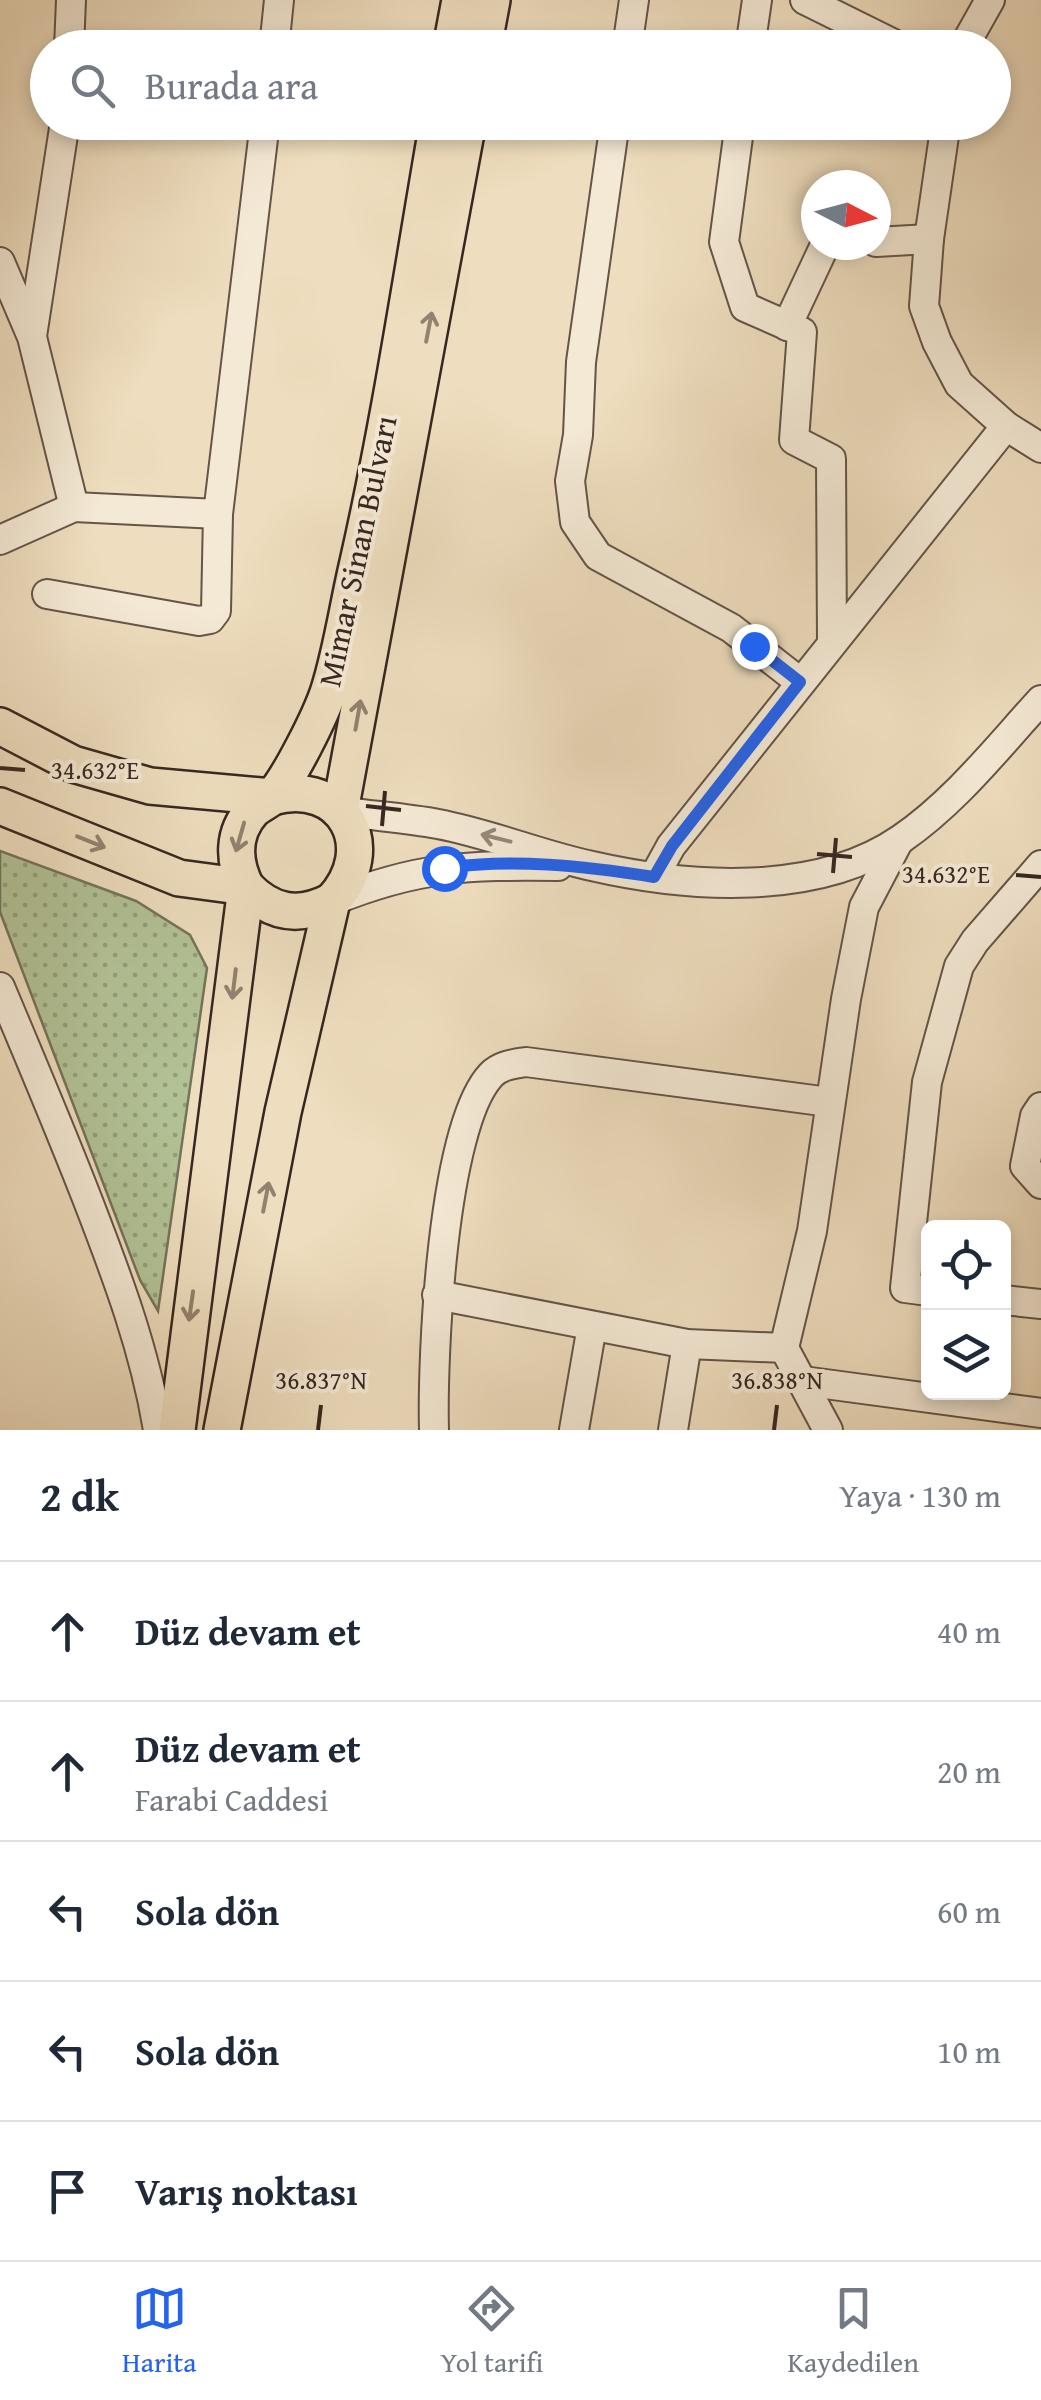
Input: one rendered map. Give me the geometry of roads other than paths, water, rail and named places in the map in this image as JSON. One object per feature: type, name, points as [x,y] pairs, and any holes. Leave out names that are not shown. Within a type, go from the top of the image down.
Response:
[{"type":"main road","points":[[454,30],[460,0]]},
{"type":"main road","points":[[486,30],[492,0]]},
{"type":"main road","name":"Mimar Sinan Bulvarı","points":[[177,1430],[246,887],[238,871],[238,836],[256,806],[272,797],[329,692],[371,509],[435,140]]},
{"type":"main road","name":"Mimar Sinan Bulvarı","points":[[222,1430],[283,1112],[332,901],[350,878],[356,848],[351,828],[340,811],[465,140]]},
{"type":"main road","points":[[0,726],[72,764],[150,786],[272,797],[308,793],[340,811]]},
{"type":"main road","points":[[0,806],[179,878],[246,887],[276,910],[315,910],[332,901]]},
{"type":"street","points":[[69,30],[71,0]]},
{"type":"street","points":[[276,30],[279,0]]},
{"type":"street","points":[[629,30],[634,0]]},
{"type":"street","points":[[752,30],[756,0]]},
{"type":"street","points":[[804,0],[865,30]]},
{"type":"street","points":[[973,30],[990,0]]},
{"type":"street","points":[[32,337],[62,140]]},
{"type":"street","points":[[47,594],[199,621],[210,619],[216,610],[218,514],[262,140]]},
{"type":"street","points":[[612,140],[581,362],[578,435],[570,481],[576,522],[598,556],[731,628],[800,682]]},
{"type":"street","points":[[738,140],[724,242],[745,307],[802,332],[794,440],[831,459],[832,642]]},
{"type":"street","points":[[943,140],[928,239],[924,306],[960,384],[1006,426],[1041,448]]},
{"type":"street","points":[[891,241],[928,239]]},
{"type":"street","points":[[787,326],[818,260]]},
{"type":"street","points":[[0,262],[32,337],[74,506]]},
{"type":"street","points":[[654,877],[672,846],[1006,426]]},
{"type":"street","points":[[0,540],[74,506],[218,514]]},
{"type":"street","points":[[340,811],[438,824],[590,866],[654,877],[755,882],[823,875],[866,860],[934,815],[1041,700]]},
{"type":"street","points":[[828,1430],[784,1348],[812,1232],[829,1102],[864,908],[899,840]]},
{"type":"street","points":[[332,901],[421,871],[466,865],[590,866]]},
{"type":"street","points":[[921,1290],[906,1288],[926,1082],[959,966],[975,941],[1041,865]]},
{"type":"street","points":[[0,986],[130,1308],[158,1430]]},
{"type":"street","points":[[434,1430],[432,1377],[437,1296],[448,1210],[465,1130],[488,1076],[500,1068],[526,1062],[829,1102]]},
{"type":"street","points":[[1041,1107],[1027,1144],[1025,1166],[1041,1184]]},
{"type":"street","points":[[437,1296],[687,1344],[784,1348]]},
{"type":"street","points":[[1011,1301],[1041,1304]]},
{"type":"street","points":[[574,1430],[592,1326]]},
{"type":"street","points":[[672,1430],[687,1344]]},
{"type":"street","points":[[802,1381],[1041,1413]]}]
